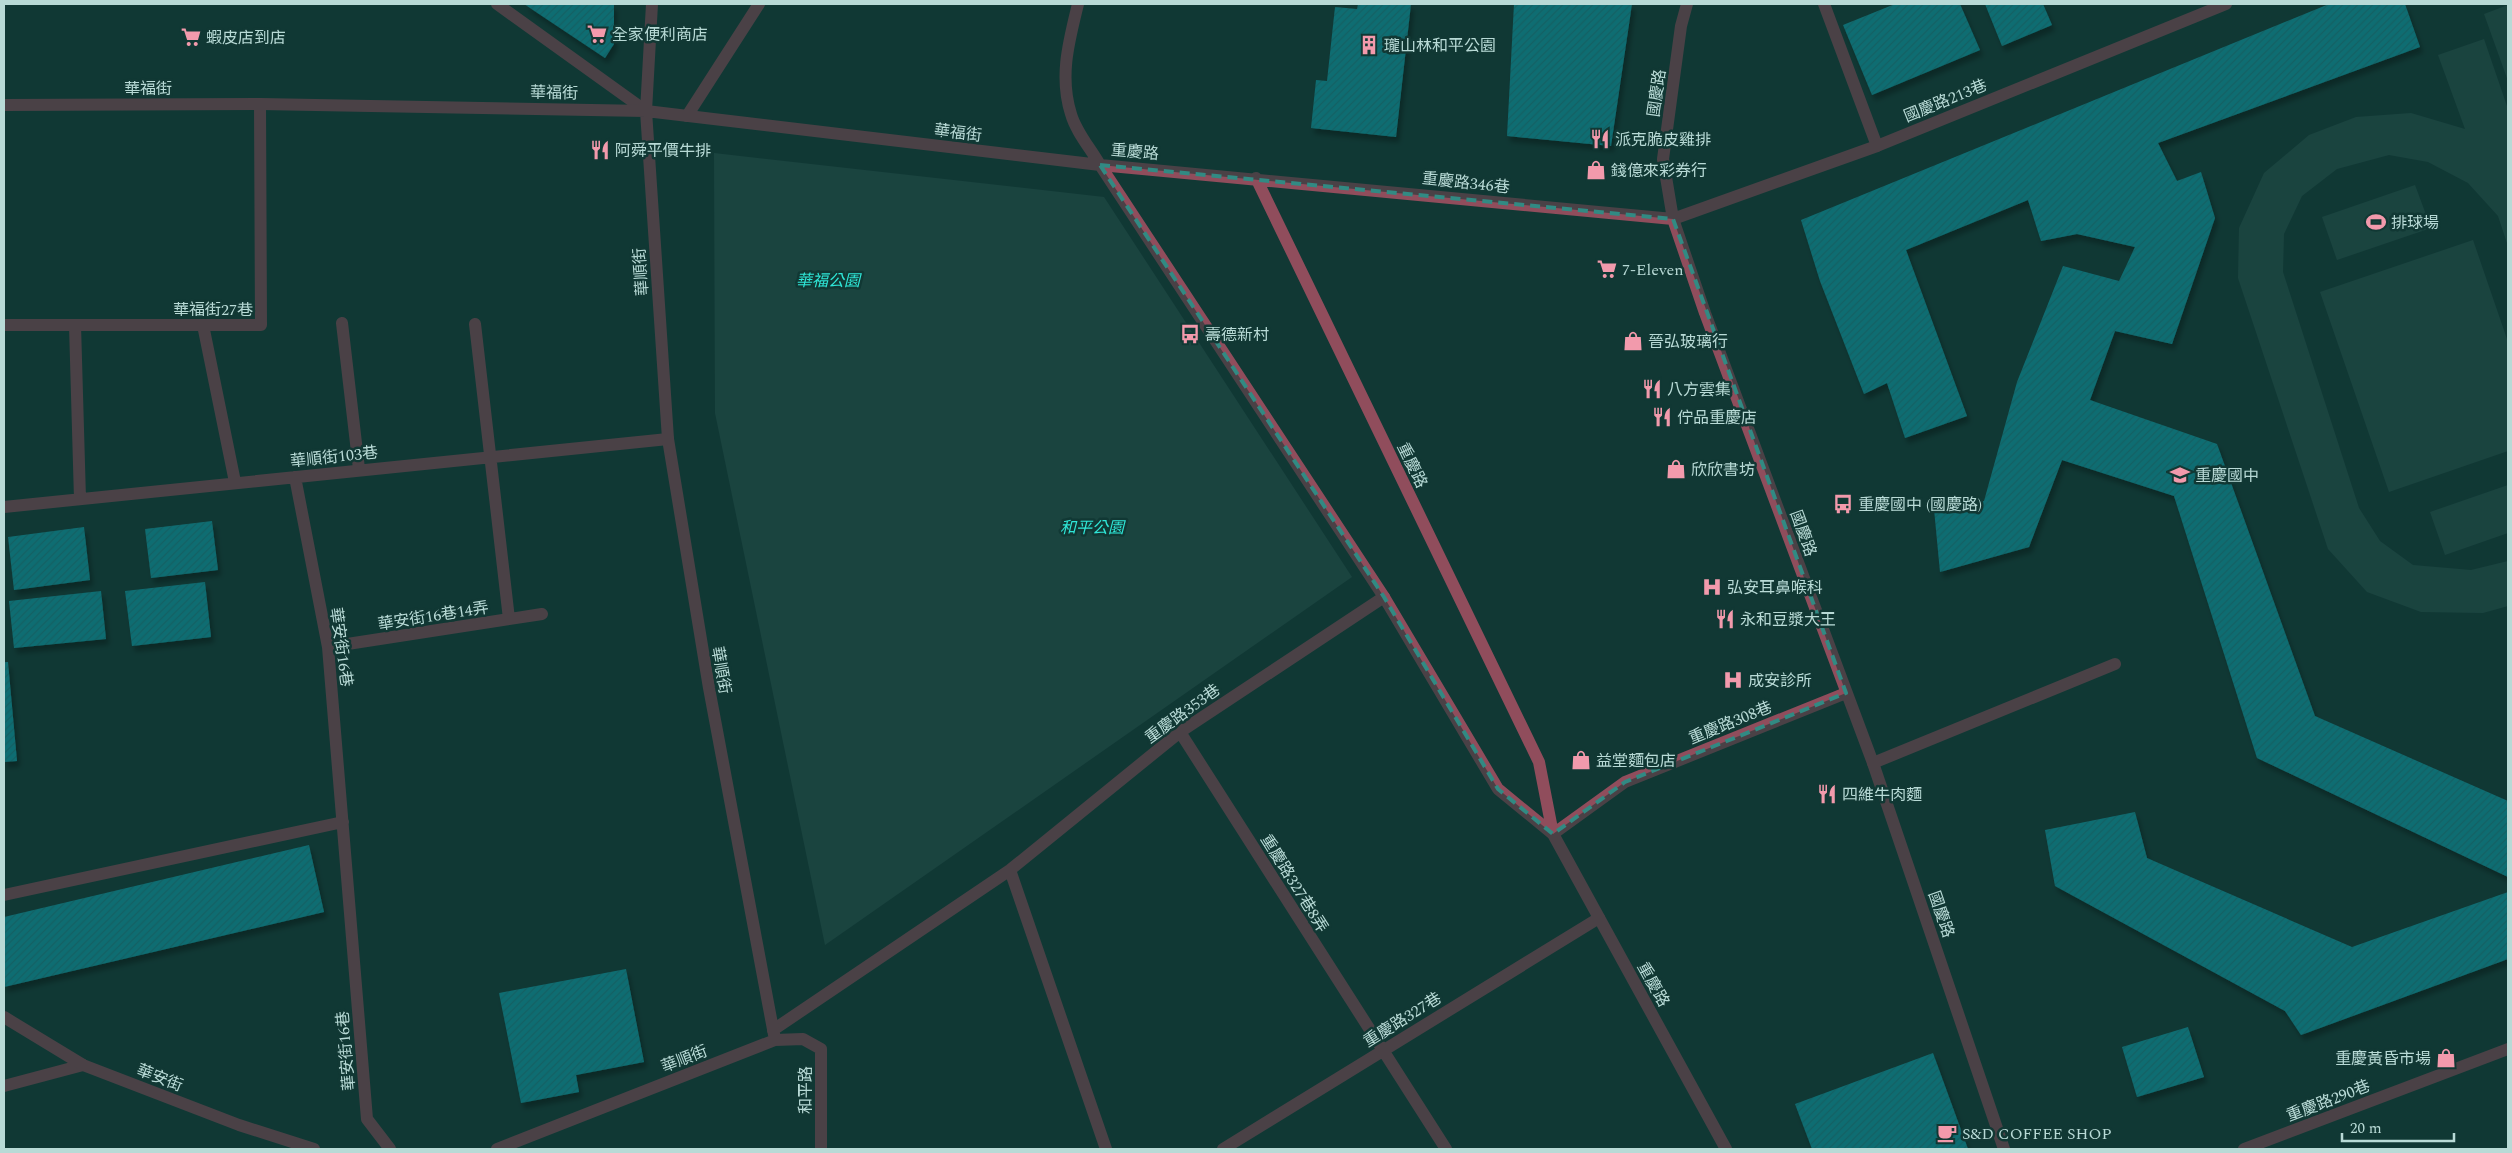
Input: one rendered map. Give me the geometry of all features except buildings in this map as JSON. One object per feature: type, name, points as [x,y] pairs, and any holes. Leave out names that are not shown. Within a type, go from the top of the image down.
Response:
[{"type":"street","points":[[497,4],[646,111]]},
{"type":"street","name":"華順街","points":[[497,1149],[774,1035],[709,688],[668,440],[646,111],[652,4]]},
{"type":"street","points":[[686,116],[760,4]]},
{"type":"street","points":[[1078,4],[1065,58],[1065,88],[1071,116],[1100,165]]},
{"type":"street","name":"國慶路","points":[[1687,4],[1681,26],[1663,159],[1673,218],[1705,313],[1873,762],[2004,1149]]},
{"type":"street","points":[[1824,4],[1877,146]]},
{"type":"street","name":"國慶路213巷","points":[[1673,218],[1877,146],[2226,4]]},
{"type":"street","name":"華福街","points":[[4,105],[260,104],[646,111],[1100,165]]},
{"type":"street","name":"華福街27巷","points":[[4,325],[261,325],[260,104]]},
{"type":"street","name":"重慶路","points":[[1100,165],[1256,178],[1539,762],[1553,834],[1726,1149]]},
{"type":"street","name":"重慶路","points":[[1100,165],[1384,597],[1498,789],[1553,834]]},
{"type":"street","name":"重慶路346巷","points":[[1256,178],[1673,218]]},
{"type":"street","points":[[342,322],[359,469]]},
{"type":"street","points":[[475,324],[509,619]]},
{"type":"street","points":[[75,325],[80,499]]},
{"type":"street","points":[[203,326],[235,482]]},
{"type":"street","name":"華順街103巷","points":[[4,507],[359,469],[668,440]]},
{"type":"street","name":"華安街16巷","points":[[295,477],[328,647],[367,1119],[390,1149]]},
{"type":"street","name":"重慶路353巷","points":[[774,1035],[1010,870],[1180,732],[1384,597]]},
{"type":"street","name":"華安街16巷14弄","points":[[328,647],[542,614]]},
{"type":"street","points":[[1873,762],[2115,664]]},
{"type":"street","name":"重慶路308巷","points":[[1553,834],[1625,782],[1846,692]]},
{"type":"street","name":"重慶路327巷8弄","points":[[1180,732],[1446,1149]]},
{"type":"street","points":[[4,895],[343,822]]},
{"type":"street","points":[[1010,870],[1106,1149]]},
{"type":"street","name":"重慶路327巷","points":[[1223,1149],[1599,918]]},
{"type":"street","name":"華安街","points":[[4,1017],[83,1065],[239,1125],[314,1149]]},
{"type":"street","name":"和平路","points":[[774,1035],[803,1040],[822,1049],[821,1149]]},
{"type":"street","name":"重慶路290巷","points":[[2244,1149],[2508,1049]]},
{"type":"street","points":[[4,1086],[83,1065]]},
{"type":"highlighted area","points":[[1100,165],[1673,219],[1846,693],[1625,782],[1553,834],[1498,789],[1384,597]]},
{"type":"green space","points":[[2508,5],[2508,81],[2484,14]]},
{"type":"green space","points":[[2484,39],[2508,109],[2508,246],[2498,216],[2468,183],[2428,162],[2389,155],[2337,169],[2302,196],[2284,234],[2283,272],[2359,508],[2380,541],[2413,565],[2471,570],[2508,561],[2508,606],[2483,613],[2421,612],[2367,592],[2328,549],[2238,278],[2239,228],[2264,173],[2309,135],[2356,117],[2411,113],[2465,129],[2438,55]]},
{"type":"green space","name":"和平公園","points":[[714,153],[1104,197],[1352,577],[825,945],[715,413]]},
{"type":"green space","name":"排球場","points":[[2415,185],[2431,228],[2337,260],[2322,217]]},
{"type":"green space","points":[[2473,240],[2508,342],[2508,451],[2389,492],[2320,292]]},
{"type":"green space","points":[[2508,485],[2508,533],[2445,555],[2430,512]]},
{"type":"place","name":"全家便利商店","points":[[597,34]]},
{"type":"place","name":"蝦皮店到店","points":[[191,37]]},
{"type":"place","name":"瓏山林和平公園","points":[[1369,45]]},
{"type":"place","name":"派克脆皮雞排","points":[[1600,139]]},
{"type":"place","name":"阿舜平價牛排","points":[[600,150]]},
{"type":"place","name":"錢億來彩券行","points":[[1596,170]]},
{"type":"place","name":"排球場","points":[[2376,222]]},
{"type":"place","name":"7-Eleven","points":[[1607,269]]},
{"type":"place","name":"壽德新村","points":[[1190,334]]},
{"type":"place","name":"晉弘玻璃行","points":[[1633,341]]},
{"type":"place","name":"八方雲集","points":[[1652,389]]},
{"type":"place","name":"佇品重慶店","points":[[1662,417]]},
{"type":"place","name":"欣欣書坊","points":[[1676,469]]},
{"type":"place","name":"重慶國中","points":[[2180,475]]},
{"type":"place","name":"重慶國中 (國慶路)","points":[[1843,504]]},
{"type":"place","name":"弘安耳鼻喉科","points":[[1712,587]]},
{"type":"place","name":"永和豆漿大王","points":[[1725,619]]},
{"type":"place","name":"成安診所","points":[[1733,680]]},
{"type":"place","name":"益堂麵包店","points":[[1581,760]]},
{"type":"place","name":"四維牛肉麵","points":[[1827,794]]},
{"type":"place","name":"重慶黃昏市場","points":[[2446,1058]]},
{"type":"place","name":"S&D COFFEE SHOP","points":[[1947,1133]]},
{"type":"park label","name":"華福公園","points":[[828,280]]}]
